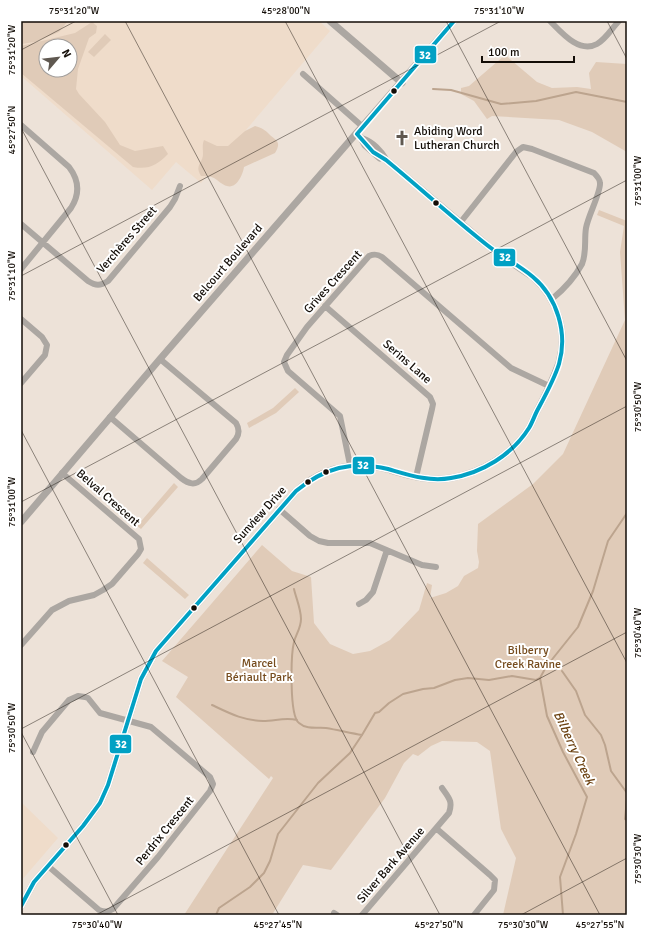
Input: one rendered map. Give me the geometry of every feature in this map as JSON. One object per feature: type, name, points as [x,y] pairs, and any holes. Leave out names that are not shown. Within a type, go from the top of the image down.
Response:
[{"type":"street","points":[[330,21],[402,83]]},
{"type":"street","name":"Belcourt Boulevard","points":[[21,522],[305,192],[360,137],[363,127],[454,21]]},
{"type":"street","points":[[550,21],[570,40],[584,46],[598,43],[618,21]]},
{"type":"street","points":[[303,74],[363,127]]},
{"type":"street","points":[[21,125],[69,166],[76,179],[78,188],[75,201],[21,269]]},
{"type":"street","name":"Sunview Drive","points":[[21,906],[34,882],[87,821],[100,803],[108,785],[141,679],[156,651],[296,491],[314,477],[328,471],[350,465],[374,466],[424,479],[456,477],[484,468],[502,456],[529,428],[549,386],[559,363],[562,341],[559,319],[552,299],[546,290],[532,276],[513,264],[460,223],[386,160],[382,154],[368,141],[360,137]]},
{"type":"street","points":[[460,223],[516,152],[523,147],[532,149],[594,173],[597,176],[600,187],[591,209],[586,228],[584,259],[560,293],[552,299]]},
{"type":"street","name":"Verchères Street","points":[[21,224],[93,285],[101,285],[108,280],[170,207],[180,186]]},
{"type":"street","name":"Grives Crescent","points":[[350,465],[340,416],[288,371],[284,362],[287,354],[296,341],[366,259],[373,254],[378,255],[511,368],[549,386]]},
{"type":"street","name":"Serins Lane","points":[[325,306],[430,397],[433,404],[416,477]]},
{"type":"street","points":[[21,319],[42,337],[47,345],[47,350],[45,355],[21,383]]},
{"type":"street","points":[[110,417],[188,483],[196,484],[199,482],[227,450],[239,434],[239,429],[236,423],[160,359]]},
{"type":"street","name":"Belval Crescent","points":[[21,644],[52,610],[69,601],[94,595],[112,584],[141,549],[139,539],[62,473]]},
{"type":"street","points":[[280,509],[310,536],[319,541],[328,543],[370,543],[422,565],[436,567]]},
{"type":"street","points":[[359,604],[366,600],[373,592],[387,550]]},
{"type":"street","points":[[33,752],[42,732],[69,700],[74,697],[78,696],[88,698],[100,712],[128,720]]},
{"type":"street","name":"Perdrix Crescent","points":[[48,866],[100,910],[109,912],[158,857],[212,788],[213,784],[210,777],[155,729],[128,720]]},
{"type":"street","name":"Silver Bark Avenue","points":[[362,915],[437,829],[449,813],[451,806],[449,799],[442,788]]},
{"type":"street","name":"Silver Bark Avenue","points":[[437,829],[495,880],[494,890],[474,915]]},
{"type":"shaded area","points":[[21,21],[319,21],[330,31],[201,183],[176,162],[152,190],[21,76]]},
{"type":"shaded area","points":[[21,802],[58,838],[21,881]]},
{"type":"green space","points":[[21,21],[68,21],[59,32],[45,38],[38,38],[38,41],[35,42],[21,44]]},
{"type":"green space","points":[[92,22],[97,26],[96,33],[89,38],[78,69],[78,38],[54,38],[75,33]]},
{"type":"green space","points":[[105,34],[111,40],[94,57],[88,52]]},
{"type":"green space","points":[[38,42],[38,78],[77,78],[76,89],[79,94],[105,122],[120,145],[135,151],[163,146],[168,154],[152,166],[144,168],[133,167],[21,73],[21,46]]},
{"type":"green space","points":[[505,55],[537,82],[552,88],[577,87],[591,89],[589,73],[596,62],[627,64],[627,152],[592,132],[559,120],[492,116],[487,119],[474,101],[461,94],[461,88],[469,86]]},
{"type":"green space","points":[[255,126],[265,130],[276,140],[278,146],[275,153],[244,167],[237,183],[231,186],[223,185],[212,177],[201,176],[198,169],[203,157],[204,140],[217,146],[228,146],[245,131]]},
{"type":"green space","name":"Bilberry Creek Ravine","points":[[599,210],[627,221],[627,915],[503,915],[516,858],[501,829],[490,751],[477,742],[442,741],[431,746],[418,756],[413,754],[404,763],[385,798],[331,870],[303,865],[272,915],[184,915],[273,778],[271,776],[269,779],[176,697],[188,677],[162,661],[262,545],[292,571],[311,577],[314,623],[330,644],[353,654],[370,651],[390,640],[419,610],[427,583],[432,585],[430,598],[446,593],[458,586],[464,576],[478,568],[478,524],[533,484],[563,454],[625,320],[620,252],[624,226],[597,215]]},
{"type":"green space","points":[[295,388],[299,392],[276,413],[249,428],[247,423],[273,408]]},
{"type":"green space","points":[[174,483],[178,487],[141,529],[137,526]]},
{"type":"green space","points":[[147,558],[189,595],[185,599],[143,563]]},
{"type":"waterway","points":[[433,89],[451,90],[501,104],[536,101],[576,92],[627,102]]},
{"type":"waterway","name":"Bilberry Creek","points":[[563,915],[560,877],[576,834],[587,797],[563,752],[547,716],[540,678],[546,667],[578,627],[593,591],[608,541],[627,513]]},
{"type":"waterway","points":[[294,589],[301,615],[300,625],[294,642],[292,659],[292,697],[296,718],[299,723],[305,727],[326,728],[362,735]]},
{"type":"waterway","points":[[562,671],[576,691],[585,715],[601,735],[611,771],[627,793]]},
{"type":"waterway","points":[[216,915],[219,908],[250,887],[264,873],[270,861],[278,834],[318,783],[350,753],[375,713],[379,712],[403,694],[434,688],[455,680],[468,678],[489,680],[512,676],[536,680],[540,678]]},
{"type":"waterway","points":[[212,705],[243,718],[263,721],[284,719],[297,720]]},
{"type":"waterway","points":[[627,799],[625,819],[627,820]]},
{"type":"transit line","name":"32","points":[[357,134],[454,21]]},
{"type":"transit line","name":"32","points":[[21,906],[34,882],[83,826],[100,803],[108,785],[141,679],[156,651],[296,491],[317,477],[339,468],[350,466],[375,466],[404,474],[435,479],[463,476],[474,472],[505,454],[522,438],[530,426],[555,376],[561,352],[561,328],[554,305],[541,285],[528,273],[487,245],[386,160],[373,152],[357,134]]},
{"type":"place","name":"Abiding Word Lutheran Church","points":[[402,138]]},
{"type":"park label","name":"Marcel Bériault Park","points":[[259,670]]}]
